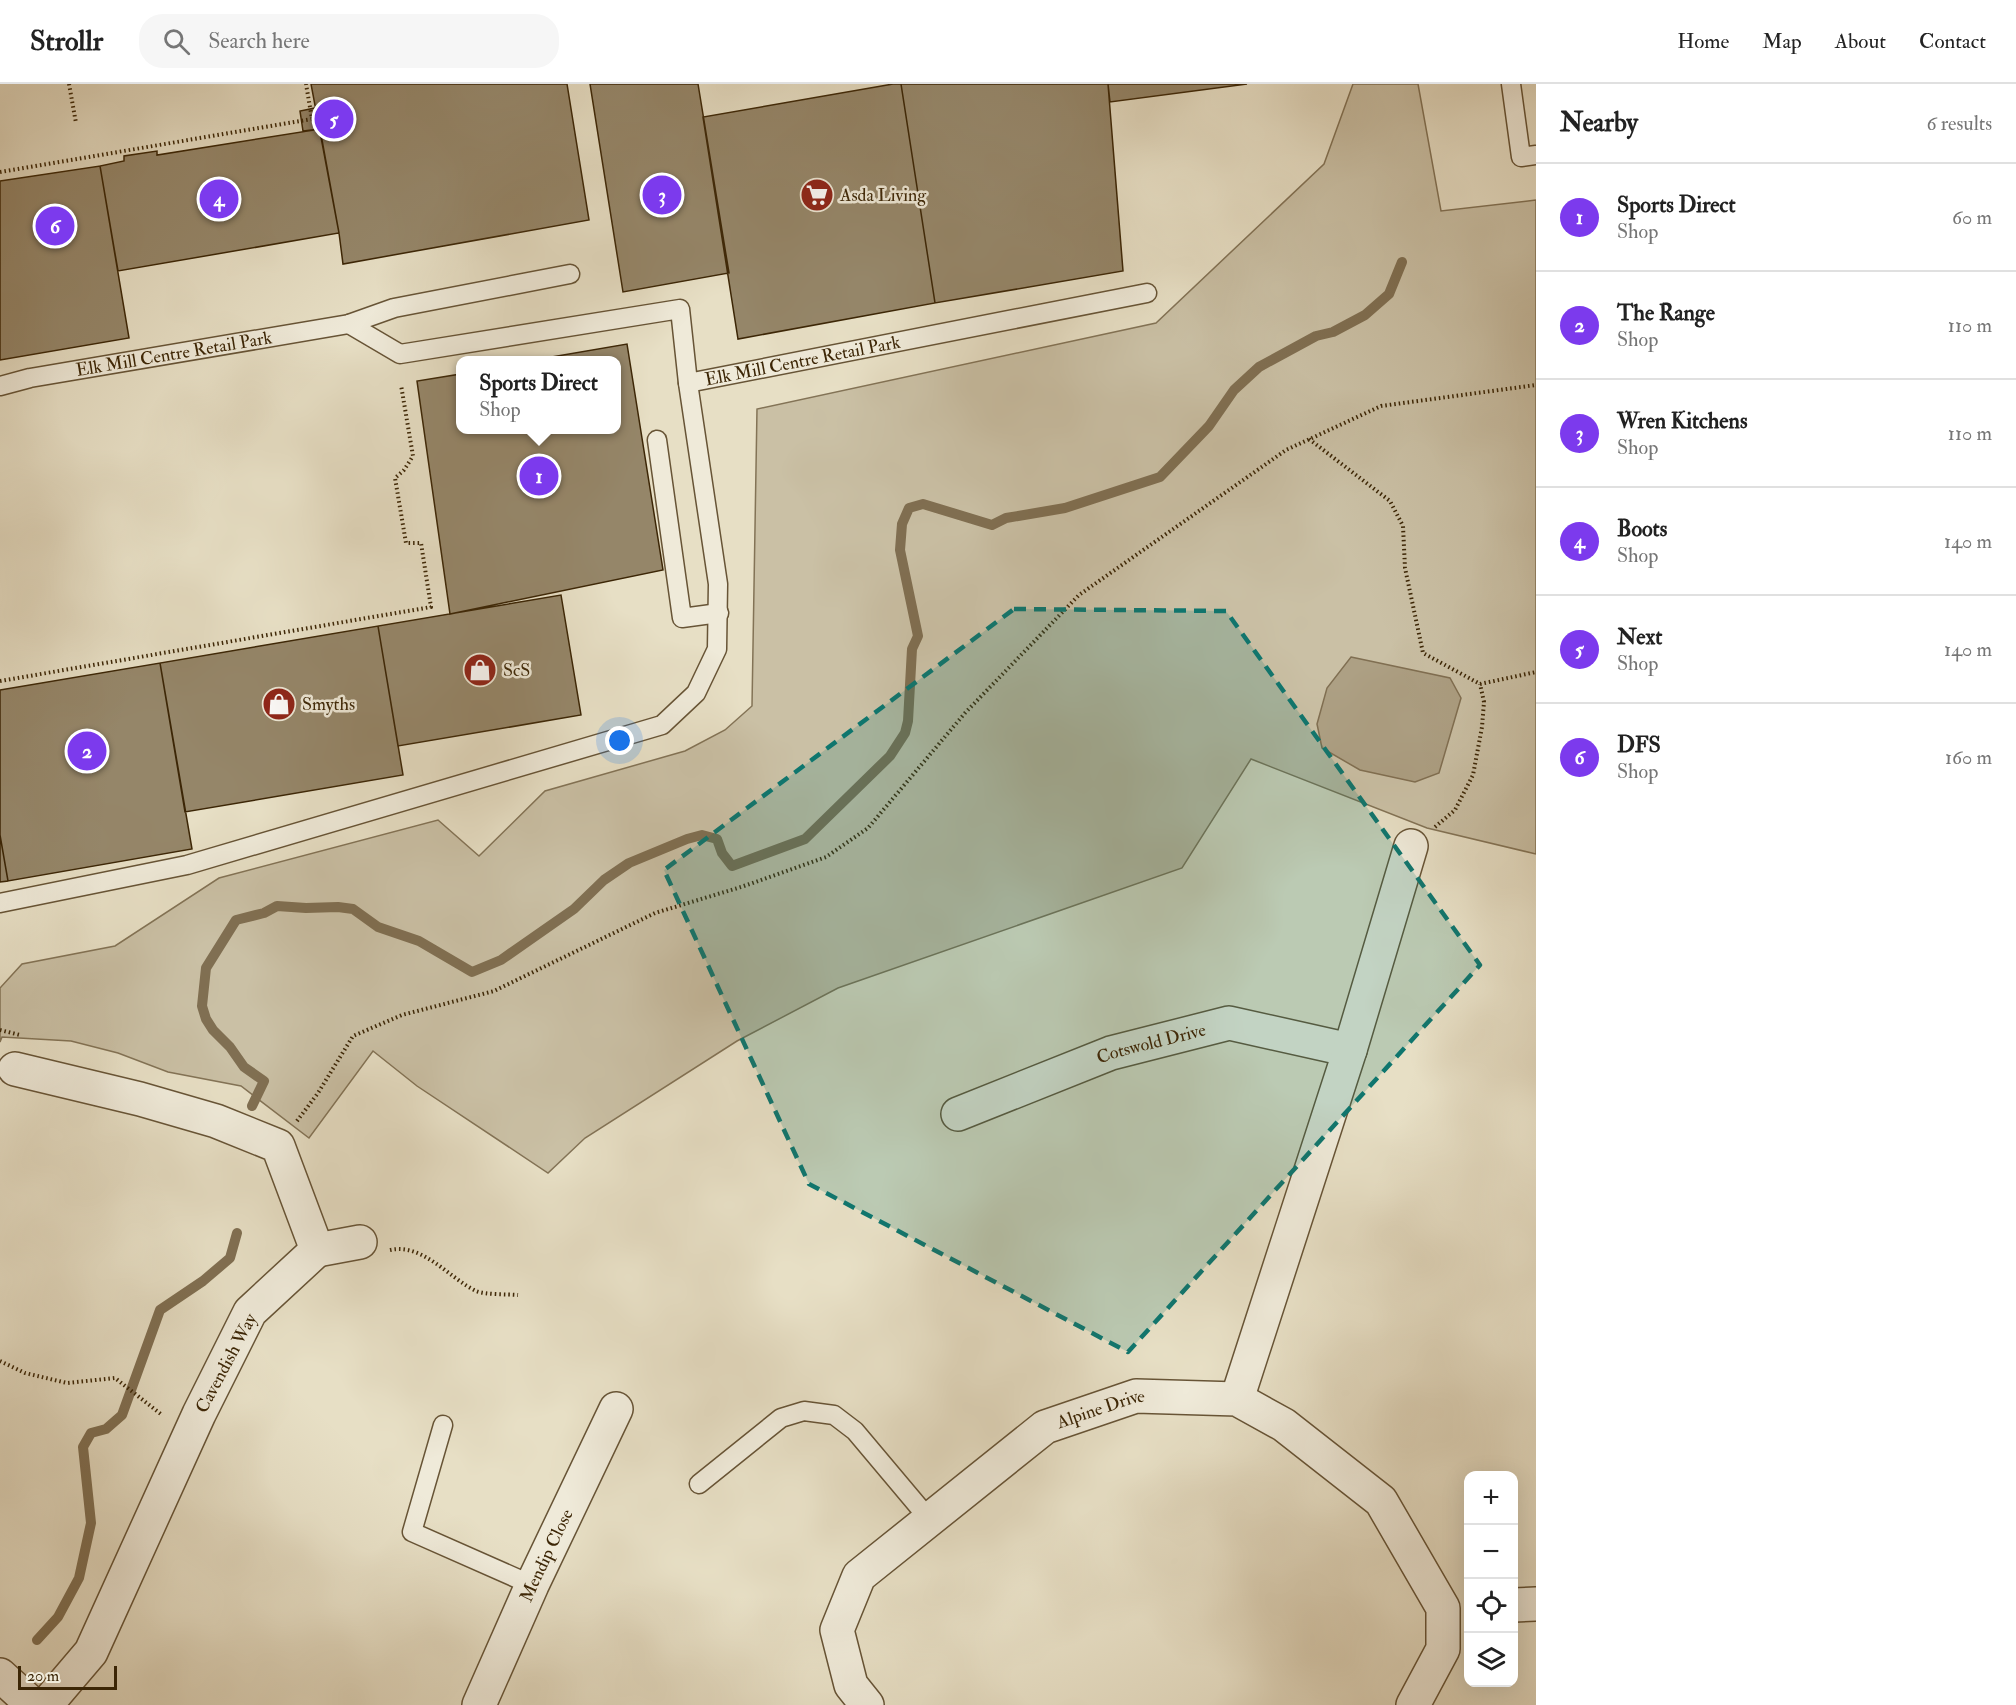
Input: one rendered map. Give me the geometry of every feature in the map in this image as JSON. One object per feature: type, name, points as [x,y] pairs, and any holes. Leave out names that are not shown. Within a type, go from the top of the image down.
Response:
[{"type":"street","points":[[1238,1400],[1350,1050],[1411,846]]},
{"type":"street","name":"Cotswold Drive","points":[[957,1114],[1111,1053],[1229,1023],[1350,1050]]},
{"type":"street","points":[[15,1069],[216,1120],[278,1146],[317,1250],[360,1242]]},
{"type":"street","name":"Cavendish Way","points":[[46,1705],[91,1652],[195,1422],[250,1312],[317,1250]]},
{"type":"street","name":"Alpine Drive","points":[[867,1705],[850,1685],[837,1630],[859,1576],[1045,1427],[1136,1396],[1238,1400],[1284,1425],[1381,1501],[1456,1607],[1443,1649],[1413,1705]]},
{"type":"street","name":"Mendip Close","points":[[479,1705],[532,1585],[616,1409]]},
{"type":"street","points":[[1518,1605],[1536,1604]]},
{"type":"street","points":[[0,1675],[33,1705]]},
{"type":"lane","points":[[1511,84],[1521,157],[1536,155]]},
{"type":"lane","name":"Elk Mill Centre Retail Park","points":[[0,386],[30,378],[349,324],[394,308],[570,274]]},
{"type":"lane","name":"Elk Mill Centre Retail Park","points":[[349,324],[400,354],[680,309],[688,383],[1147,293]]},
{"type":"lane","points":[[0,903],[187,865],[662,725],[696,693],[717,649],[718,584],[688,383]]},
{"type":"lane","points":[[657,440],[682,618],[719,613]]},
{"type":"lane","points":[[699,1484],[781,1418],[804,1411],[834,1415],[855,1431],[929,1519]]},
{"type":"lane","points":[[442,1425],[412,1532],[532,1585]]},
{"type":"path","points":[[69,84],[76,123]]},
{"type":"path","points":[[0,172],[312,118],[306,84]]},
{"type":"path","points":[[0,681],[431,607],[421,543],[406,543],[395,478],[404,470],[412,456],[401,385]]},
{"type":"path","points":[[278,1146],[318,1093],[353,1036],[402,1015],[494,991],[655,913],[741,887],[826,857],[868,828],[965,713],[1079,595],[1286,450],[1381,406],[1536,385]]},
{"type":"path","points":[[1309,439],[1390,501],[1403,526],[1405,568],[1422,653],[1480,684],[1536,672]]},
{"type":"path","points":[[1411,846],[1455,810],[1473,775],[1484,702],[1480,684]]},
{"type":"path","points":[[360,1242],[375,1253],[399,1248],[425,1256],[478,1292],[518,1295]]},
{"type":"path","points":[[0,1361],[25,1373],[67,1383],[115,1378],[148,1404]]},
{"type":"highlighted area","points":[[1014,609],[1226,611],[1480,965],[1128,1352],[809,1184],[664,870]]},
{"type":"shaded area","points":[[1353,84],[1418,84],[1441,211],[1536,200],[1536,854],[1427,828],[1251,759],[1182,868],[838,988],[737,1041],[585,1138],[548,1173],[417,1086],[373,1051],[309,1138],[241,1086],[168,1072],[118,1053],[71,1041],[2,1037],[0,1042],[0,988],[22,964],[115,946],[219,878],[438,820],[479,856],[545,791],[685,751],[725,730],[752,706],[757,409],[1156,323],[1324,164]]},
{"type":"shaded area","points":[[1351,657],[1450,678],[1461,698],[1439,773],[1415,782],[1360,770],[1322,748],[1317,724],[1327,688]]},
{"type":"building","points":[[311,84],[567,84],[589,220],[343,264]]},
{"type":"building","points":[[590,84],[698,84],[729,273],[623,292]]},
{"type":"building","name":"Asda Living","points":[[901,84],[935,303],[738,339],[703,117]]},
{"type":"building","points":[[901,84],[1108,84],[1123,271],[935,303]]},
{"type":"building","points":[[1108,84],[1247,84],[1110,102]]},
{"type":"building","points":[[315,108],[320,129],[303,131],[300,111]]},
{"type":"building","points":[[320,129],[339,233],[118,271],[100,166],[124,161],[124,156],[157,151],[157,155]]},
{"type":"building","points":[[100,166],[129,338],[0,360],[0,181]]},
{"type":"building","points":[[627,344],[663,570],[450,614],[417,381],[456,375],[456,434],[621,434],[621,356],[557,356]]},
{"type":"building","name":"ScS","points":[[561,595],[581,715],[398,746],[378,626]]},
{"type":"building","name":"Smyths","points":[[378,626],[403,775],[185,812],[160,663]]},
{"type":"building","points":[[160,663],[192,849],[8,881],[0,835],[0,690]]},
{"type":"building","points":[[0,835],[8,881],[0,882]]},
{"type":"waterway","points":[[252,1106],[264,1081],[244,1067],[230,1047],[213,1030],[202,1006],[206,968],[236,920],[264,913],[277,906],[353,909],[378,927],[419,941],[472,972],[501,960],[574,909],[604,880],[629,863],[687,839],[702,835],[717,839],[722,853],[732,866],[805,839],[890,756],[905,733],[908,721],[912,649],[918,636],[900,550],[902,524],[909,508],[923,504],[992,525],[1006,518],[1065,508],[1160,477],[1209,426],[1234,390],[1259,367],[1316,336],[1333,332],[1365,315],[1389,294],[1402,262]]},
{"type":"waterway","points":[[37,1640],[58,1617],[79,1578],[91,1523],[83,1447],[91,1433],[106,1429],[122,1415],[160,1310],[203,1281],[230,1258],[237,1233]]},
{"type":"place","name":"Next","points":[[334,119]]},
{"type":"place","name":"Wren Kitchens","points":[[662,195]]},
{"type":"place","name":"Asda Living","points":[[817,195]]},
{"type":"place","name":"Boots","points":[[219,199]]},
{"type":"place","name":"DFS","points":[[55,226]]},
{"type":"place","name":"Sports Direct","points":[[539,476]]},
{"type":"place","name":"ScS","points":[[480,670]]},
{"type":"place","name":"Smyths","points":[[279,704]]},
{"type":"place","name":"The Range","points":[[87,751]]}]
